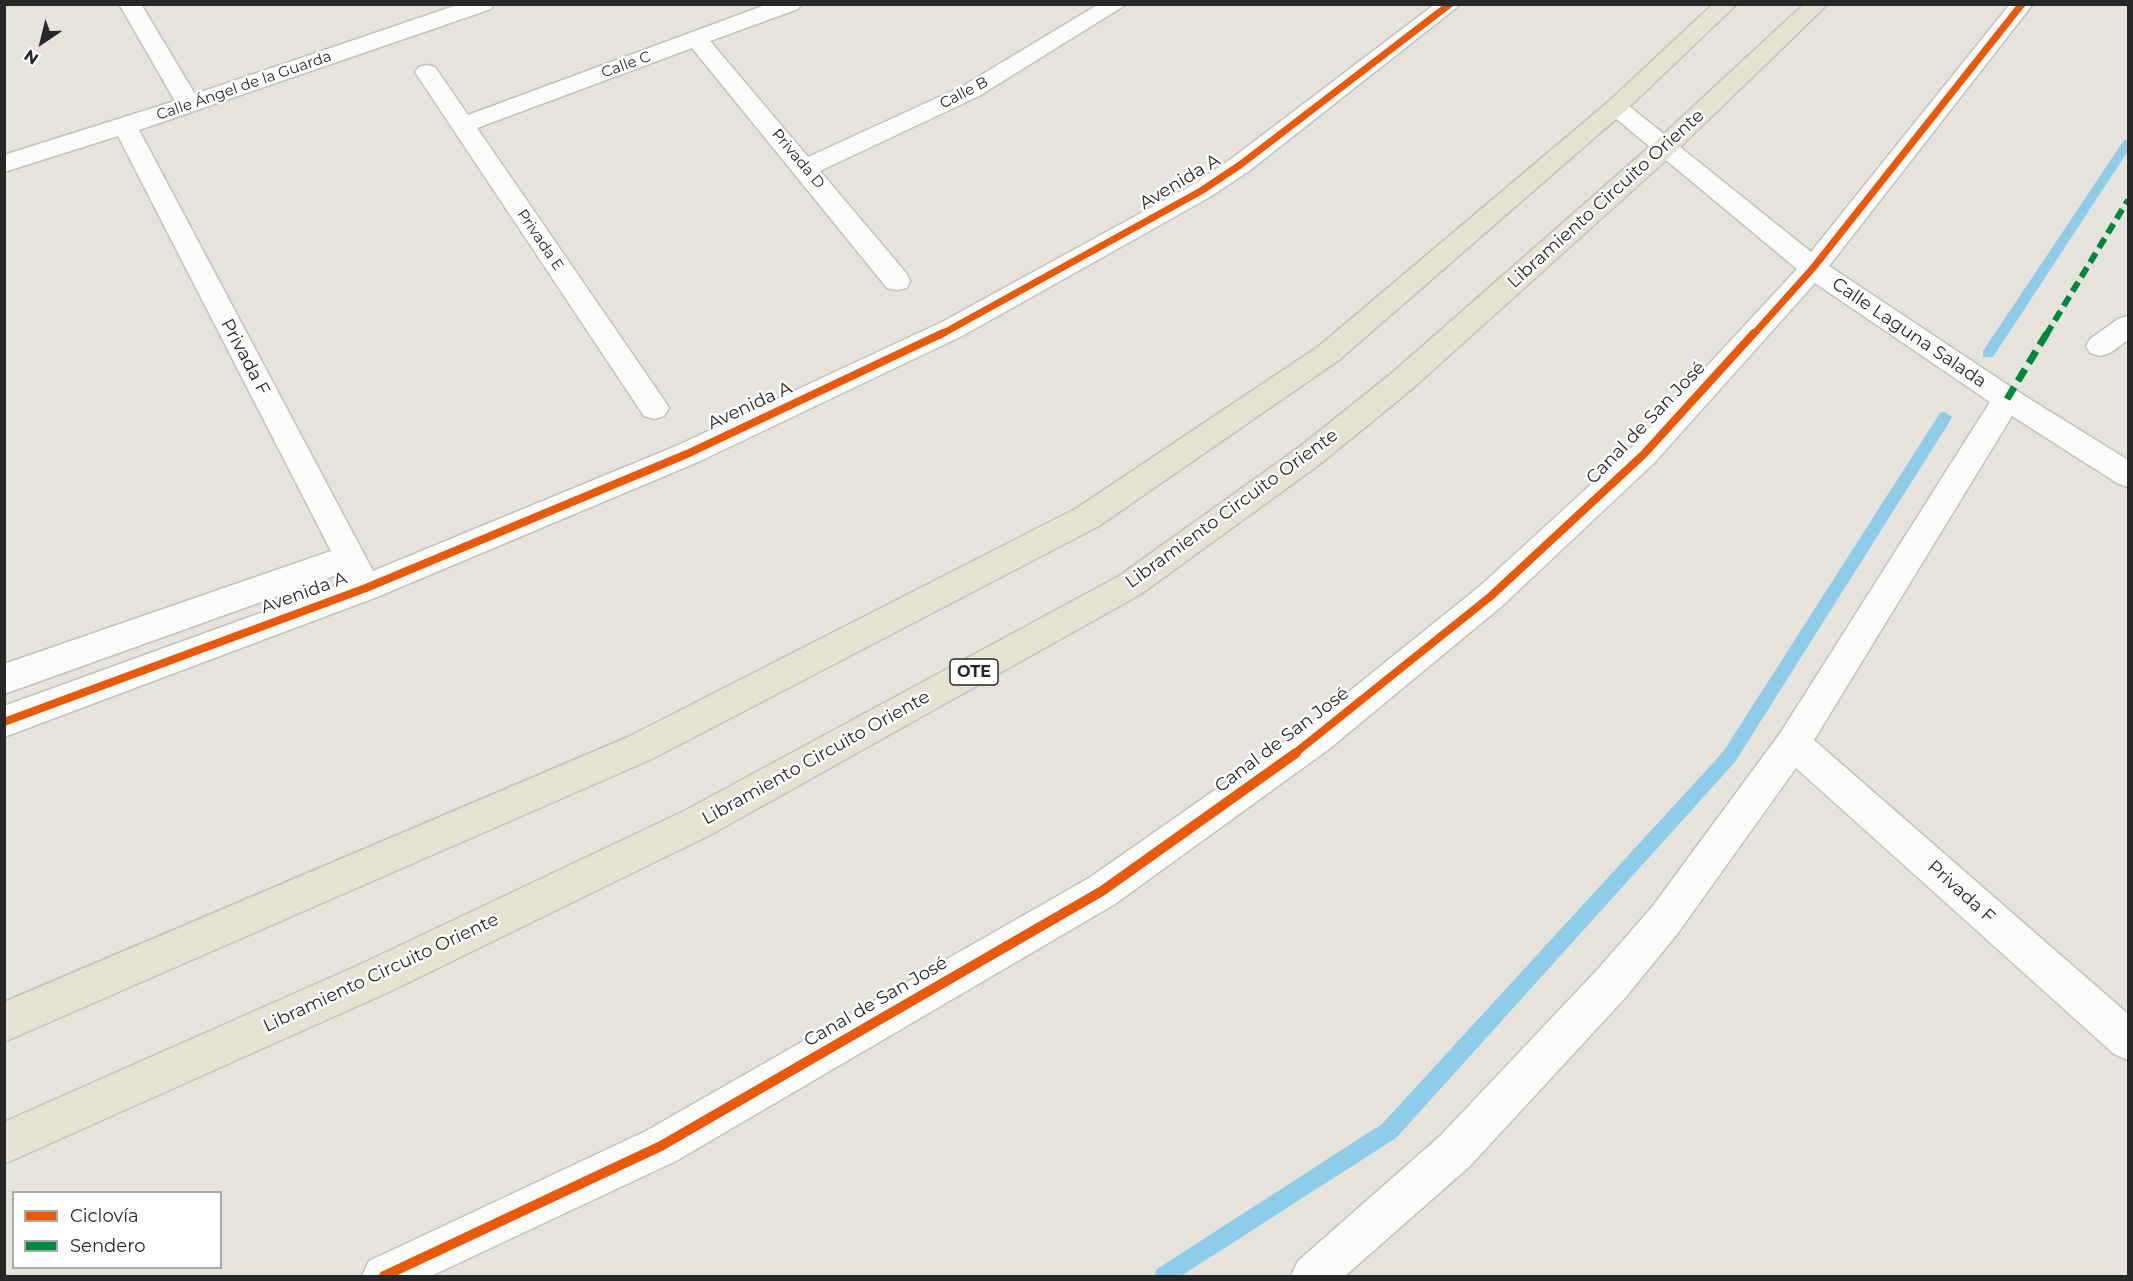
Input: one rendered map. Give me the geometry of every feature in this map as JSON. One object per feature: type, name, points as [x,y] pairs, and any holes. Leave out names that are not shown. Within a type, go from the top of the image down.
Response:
[{"type":"main road","points":[[4,1022],[640,748],[1088,518],[1329,352],[1616,107],[1726,4]]},
{"type":"main road","name":"Libramiento Circuito Oriente","points":[[4,1143],[375,978],[699,822],[1130,585],[1309,456],[1402,381],[1665,147],[1817,4]]},
{"type":"street","points":[[130,4],[189,105]]},
{"type":"street","name":"Calle Ángel de la Guarda","points":[[4,164],[189,105],[453,9],[483,4]]},
{"type":"street","name":"Calle C","points":[[463,125],[790,4]]},
{"type":"street","name":"Calle B","points":[[806,168],[971,91],[1116,4]]},
{"type":"street","name":"Avenida A","points":[[4,722],[366,588],[687,454],[952,329],[1201,191],[1240,165],[1450,4]]},
{"type":"street","name":"Canal de San José","points":[[384,1276],[661,1146],[1102,891],[1317,738],[1491,596],[1644,454],[1813,268],[2022,4]]},
{"type":"street","name":"Privada D","points":[[696,39],[806,168],[897,281]]},
{"type":"street","name":"Privada E","points":[[428,72],[654,408]]},
{"type":"street","name":"Calle Laguna Salada","points":[[1616,107],[1813,268],[2007,399],[2128,475]]},
{"type":"street","name":"Privada F","points":[[125,126],[366,588]]},
{"type":"street","points":[[2100,346],[2128,326]]},
{"type":"street","points":[[1313,1276],[1455,1151],[1611,984],[1665,920],[1793,743],[2007,399]]},
{"type":"street","name":"Avenida A","points":[[4,679],[349,558]]},
{"type":"street","name":"Privada F","points":[[1793,743],[2128,1040]]},
{"type":"waterway","points":[[1988,354],[2128,143]]},
{"type":"waterway","points":[[1164,1276],[1389,1131],[1729,757],[1945,417]]},
{"type":"marked path","points":[[2007,399],[2128,200]]},
{"type":"cycle path","points":[[4,722],[366,588],[687,454],[952,329],[1201,191],[1240,165],[1450,4]]},
{"type":"cycle path","points":[[384,1276],[661,1146],[1102,891],[1317,738],[1491,596],[1644,454],[1813,268],[2022,4]]}]
